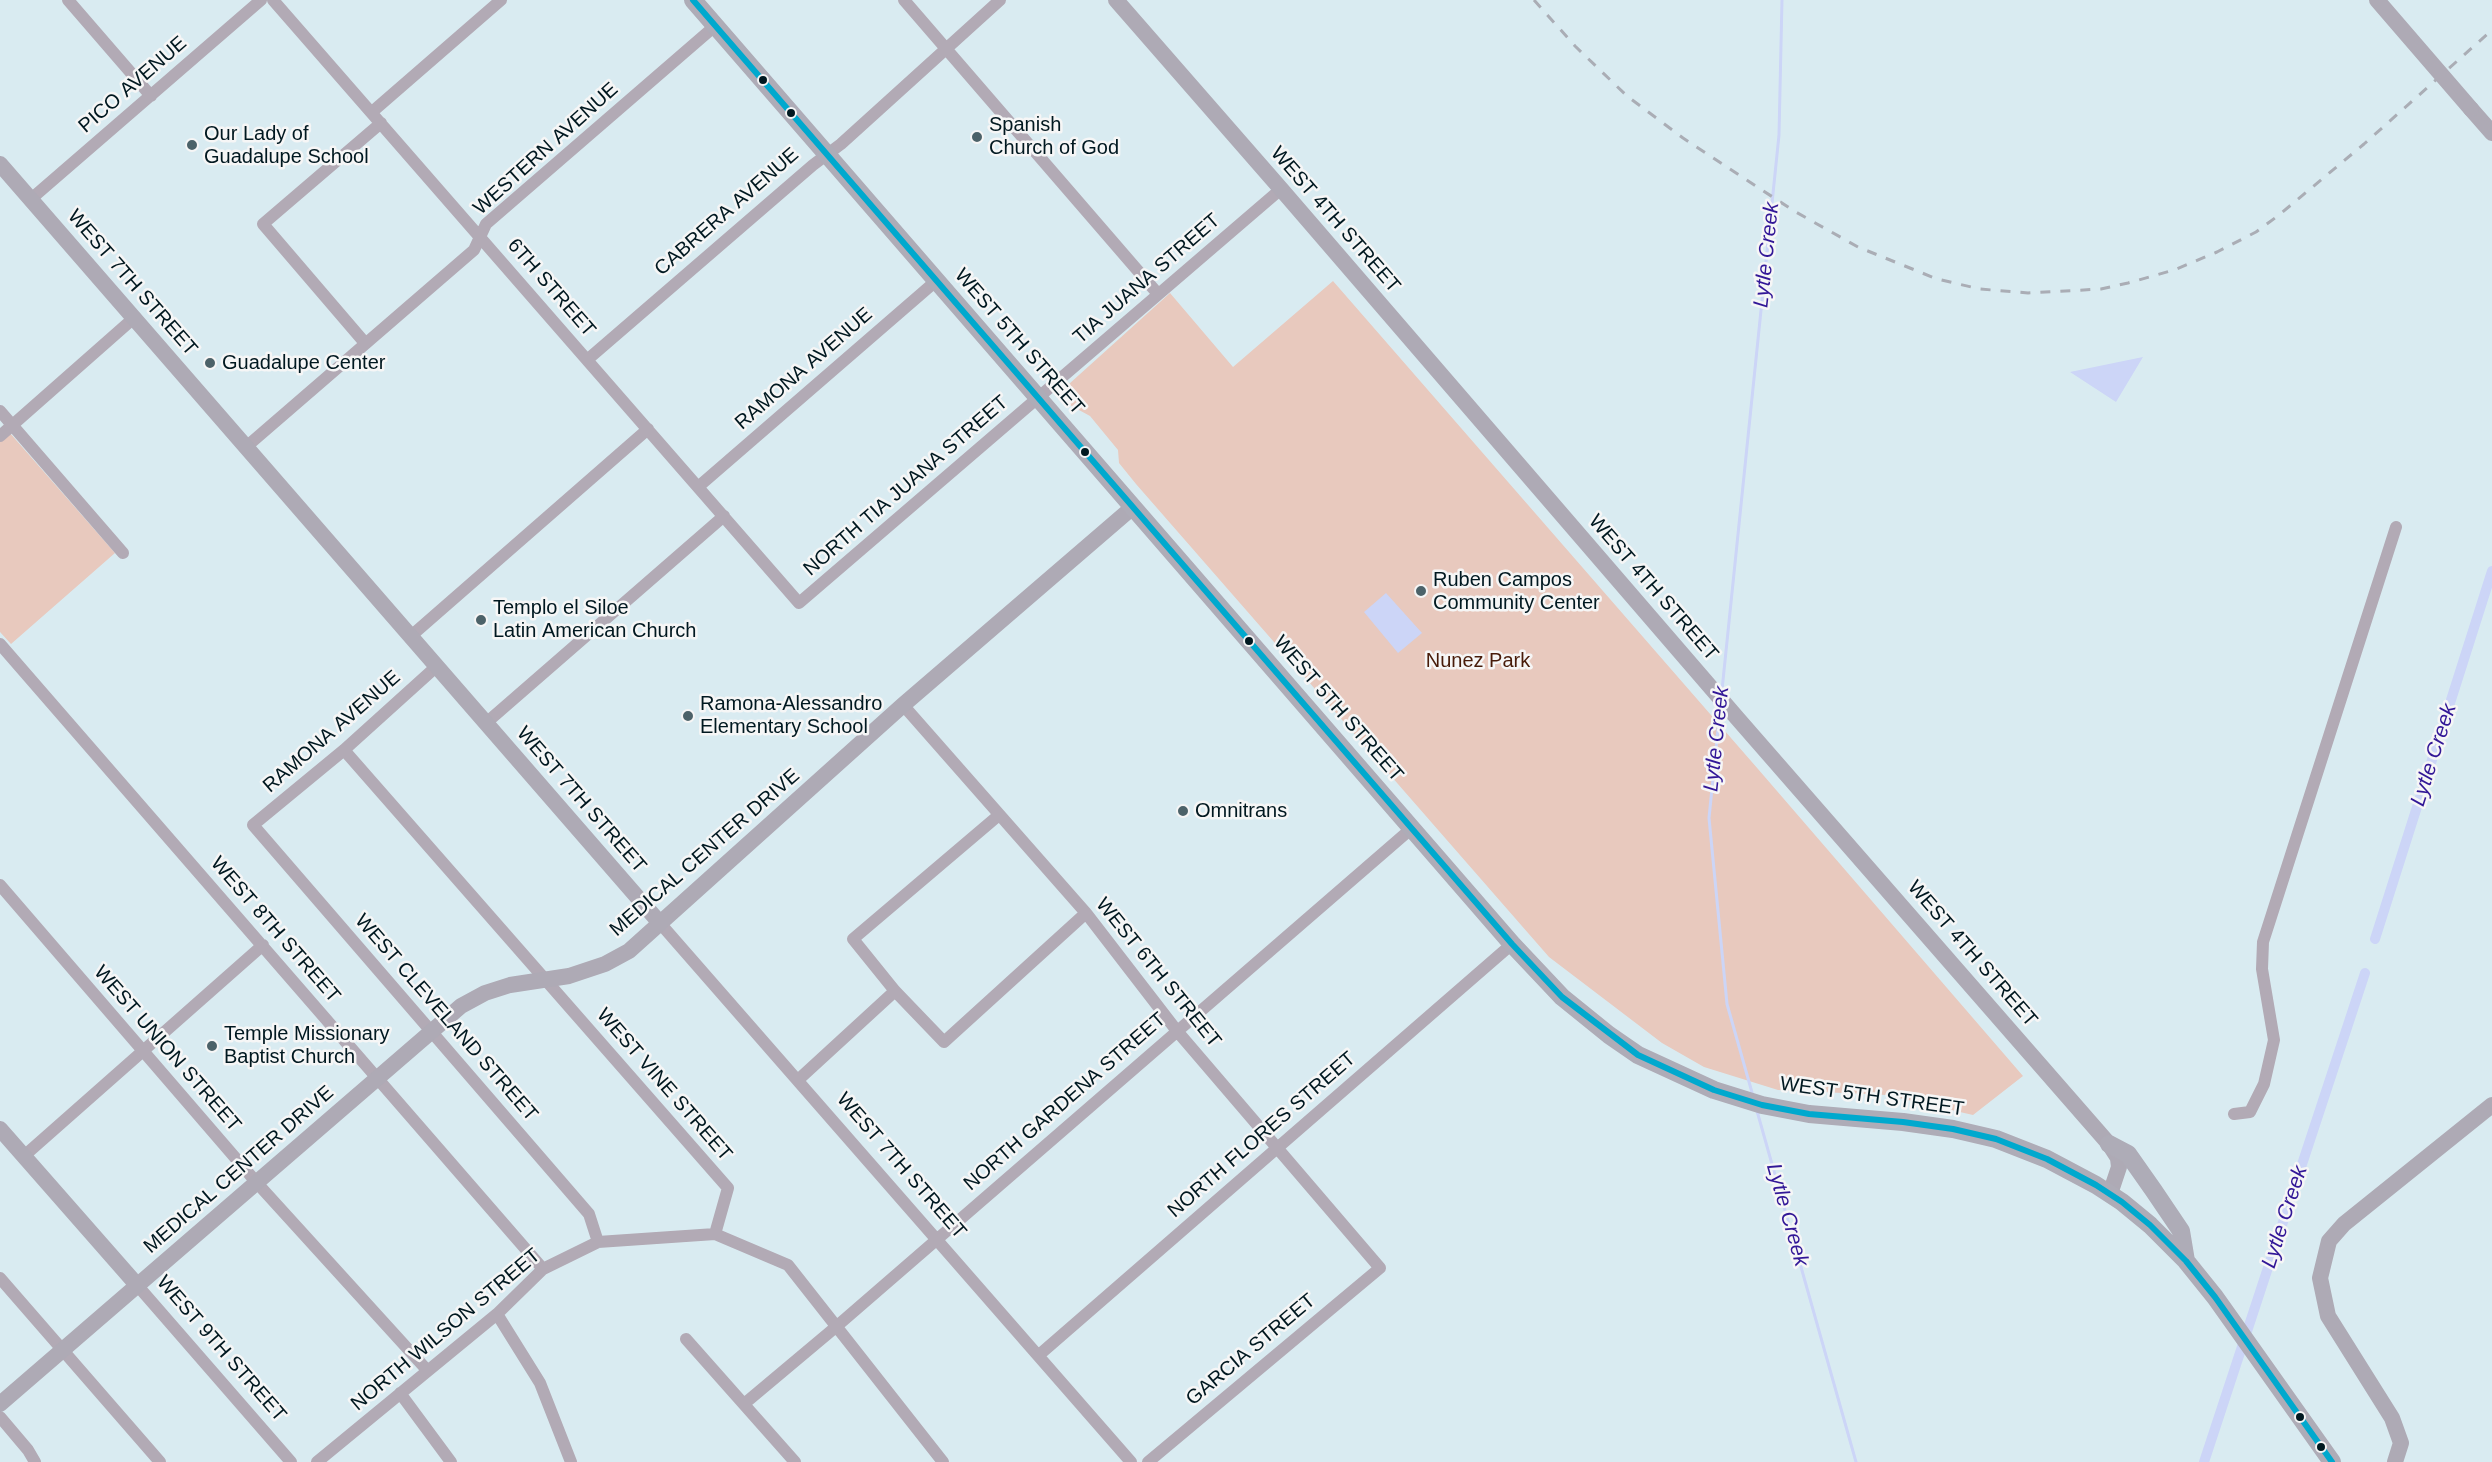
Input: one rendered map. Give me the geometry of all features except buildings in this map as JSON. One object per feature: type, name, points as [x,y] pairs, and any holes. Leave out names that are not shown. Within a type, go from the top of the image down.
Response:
[{"type":"main road","name":"WEST 5TH STREET","points":[[693,0],[1549,986],[1609,1035],[1638,1055],[1714,1090],[1762,1105],[1809,1114],[1903,1122],[1953,1129],[1996,1139],[2064,1167],[2110,1194],[2150,1225],[2186,1261],[2332,1462]]},
{"type":"main road","points":[[2109,1144],[2128,1154],[2160,1199],[2181,1231],[2186,1261]]},
{"type":"street","points":[[68,0],[151,96]]},
{"type":"street","name":"PICO AVENUE","points":[[31,199],[261,0]]},
{"type":"street","name":"6TH STREET","points":[[273,0],[799,603]]},
{"type":"street","points":[[372,112],[501,0]]},
{"type":"street","points":[[904,0],[1158,294]]},
{"type":"street","name":"CABRERA AVENUE","points":[[587,360],[841,144],[1000,0]]},
{"type":"street","name":"WEST 4TH STREET","points":[[1116,0],[2109,1144]]},
{"type":"street","points":[[2377,0],[2492,133]]},
{"type":"street","name":"WESTERN AVENUE","points":[[246,447],[474,250],[486,224],[715,26]]},
{"type":"street","points":[[365,344],[263,225],[381,123]]},
{"type":"street","name":"WEST 7TH STREET","points":[[0,164],[1131,1462]]},
{"type":"street","name":"TIA JUANA STREET","points":[[1038,398],[1281,189]]},
{"type":"street","name":"RAMONA AVENUE","points":[[698,487],[936,281]]},
{"type":"street","points":[[0,436],[135,317]]},
{"type":"street","name":"NORTH TIA JUANA STREET","points":[[799,603],[1038,398]]},
{"type":"street","points":[[0,411],[123,553]]},
{"type":"street","points":[[411,636],[648,429]]},
{"type":"street","name":"MEDICAL CENTER DRIVE","points":[[0,1404],[461,1006],[485,993],[510,985],[569,976],[605,964],[628,951],[903,705],[1133,507]]},
{"type":"street","points":[[486,723],[724,516]]},
{"type":"street","points":[[2234,1114],[2250,1112],[2264,1084],[2274,1040],[2262,969],[2263,942],[2396,527]]},
{"type":"street","name":"WEST 8TH STREET","points":[[1,647],[543,1269]]},
{"type":"street","name":"RAMONA AVENUE","points":[[253,825],[344,750],[436,666]]},
{"type":"street","name":"WEST 6TH STREET","points":[[903,705],[1086,913],[1177,1031],[1380,1268]]},
{"type":"street","name":"WEST VINE STREET","points":[[344,750],[728,1188],[715,1234]]},
{"type":"street","points":[[999,815],[853,939],[895,991],[944,1042],[1086,913]]},
{"type":"street","name":"WEST CLEVELAND STREET","points":[[253,825],[589,1214],[598,1242]]},
{"type":"street","name":"NORTH GARDENA STREET","points":[[744,1404],[937,1240],[1412,828]]},
{"type":"street","name":"WEST UNION STREET","points":[[0,885],[257,1183],[427,1370]]},
{"type":"street","name":"NORTH FLORES STREET","points":[[1039,1355],[1512,944]]},
{"type":"street","points":[[24,1156],[263,945]]},
{"type":"street","points":[[798,1080],[895,991]]},
{"type":"street","points":[[2395,1462],[2401,1443],[2392,1418],[2328,1316],[2319,1278],[2329,1241],[2344,1224],[2492,1105]]},
{"type":"street","name":"WEST 9TH STREET","points":[[0,1129],[291,1462]]},
{"type":"street","points":[[2109,1144],[2118,1158],[2119,1167],[2110,1194]]},
{"type":"street","points":[[715,1234],[788,1265],[943,1462]]},
{"type":"street","name":"NORTH WILSON STREET","points":[[317,1462],[498,1314],[543,1269],[598,1242],[715,1234]]},
{"type":"street","name":"GARCIA STREET","points":[[1148,1462],[1380,1268]]},
{"type":"street","points":[[0,1278],[160,1462]]},
{"type":"street","points":[[498,1314],[540,1383],[571,1462]]},
{"type":"street","points":[[686,1340],[795,1462]]},
{"type":"street","points":[[400,1394],[451,1462]]},
{"type":"street","points":[[0,1417],[28,1450],[35,1462]]},
{"type":"green space","name":"Nunez Park","points":[[1333,281],[2023,1076],[1973,1115],[1886,1095],[1778,1090],[1704,1067],[1662,1043],[1549,957],[1136,484],[1119,463],[1118,450],[1090,416],[1068,404],[1059,393],[1170,293],[1233,367]]},
{"type":"green space","points":[[9,432],[115,553],[11,644],[0,632],[0,440]]},
{"type":"water","points":[[2143,357],[2116,402],[2070,372]]},
{"type":"water","points":[[1386,593],[1422,633],[1398,653],[1364,612]]},
{"type":"waterway","name":"Lytle Creek","points":[[1722,690],[1779,135],[1782,0]]},
{"type":"waterway","name":"Lytle Creek","points":[[2375,939],[2492,571]]},
{"type":"waterway","name":"Lytle Creek","points":[[1720,709],[1709,818],[1727,1004],[1753,1096]]},
{"type":"waterway","name":"Lytle Creek","points":[[2204,1462],[2365,973]]},
{"type":"waterway","name":"Lytle Creek","points":[[1757,1111],[1856,1462]]},
{"type":"railway","points":[[1534,0],[1575,46],[1627,96],[1683,138],[1794,211],[1858,247],[1937,279],[1980,289],[2028,293],[2101,289],[2128,283],[2174,270],[2256,232],[2364,144],[2492,30]]},
{"type":"transit line","points":[[693,0],[1512,944],[1562,997],[1638,1055],[1714,1090],[1762,1105],[1809,1114],[1903,1122],[1953,1129],[1996,1139],[2047,1159],[2096,1185],[2122,1202],[2150,1225],[2186,1261],[2215,1297],[2332,1462]]},
{"type":"place","name":"Spanish Church of God","points":[[977,137]]},
{"type":"place","name":"Our Lady of Guadalupe School","points":[[192,145]]},
{"type":"place","name":"Guadalupe Center","points":[[210,363]]},
{"type":"place","name":"Ruben Campos Community Center","points":[[1421,591]]},
{"type":"place","name":"Templo el Siloe Latin American Church","points":[[481,620]]},
{"type":"place","name":"Ramona-Alessandro Elementary School","points":[[688,716]]},
{"type":"place","name":"Omnitrans","points":[[1183,811]]},
{"type":"place","name":"Temple Missionary Baptist Church","points":[[212,1046]]}]
